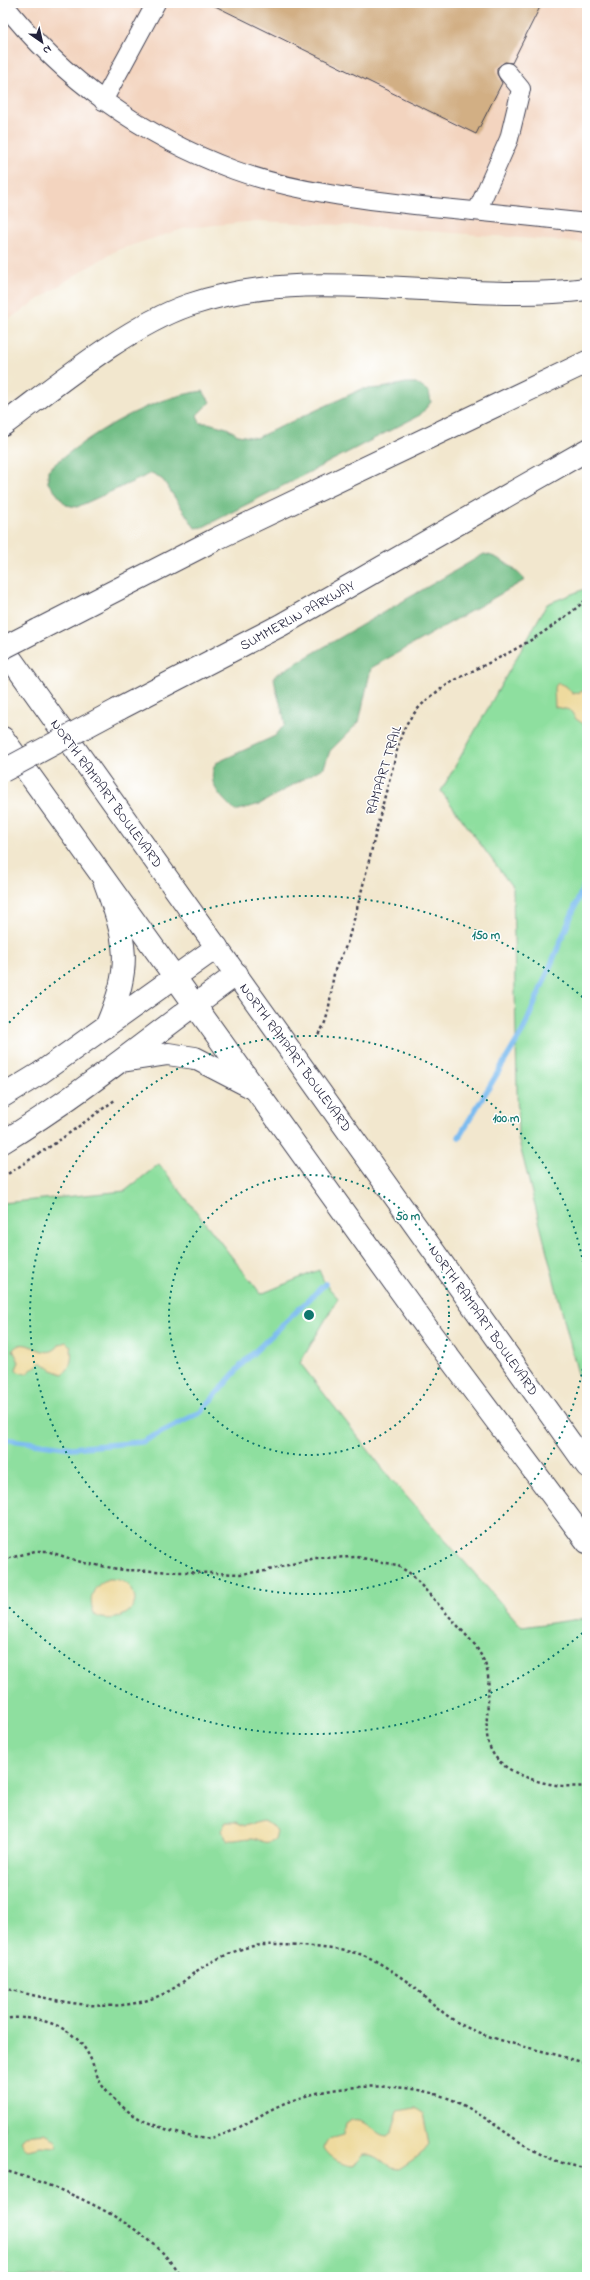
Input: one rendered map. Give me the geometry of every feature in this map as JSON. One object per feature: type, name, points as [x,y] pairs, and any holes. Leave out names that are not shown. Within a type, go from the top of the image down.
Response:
[{"type":"main road","points":[[3,425],[95,358],[141,328],[188,306],[227,294],[257,288],[301,285],[499,293],[546,293],[587,289]]},
{"type":"main road","points":[[3,648],[218,538],[587,362]]},
{"type":"main road","name":"SUMMERLIN PARKWAY","points":[[3,771],[280,625],[587,450]]},
{"type":"main road","name":"NORTH RAMPART BOULEVARD","points":[[3,648],[587,1466]]},
{"type":"main road","points":[[3,738],[193,1005],[432,1335],[587,1542]]},
{"type":"main road","points":[[104,880],[118,919],[124,948],[125,969],[116,1002],[106,1027]]},
{"type":"main road","points":[[3,1096],[39,1074],[217,947]]},
{"type":"main road","points":[[3,1142],[28,1127],[236,974]]},
{"type":"main road","points":[[119,1061],[168,1054],[195,1058],[255,1089]]},
{"type":"lane","points":[[3,3],[49,55],[103,101],[184,150],[236,170],[330,194],[378,201],[587,223]]},
{"type":"lane","points":[[103,101],[156,3]]},
{"type":"lane","points":[[477,211],[509,139],[521,89],[507,72]]},
{"type":"path","name":"RAMPART TRAIL","points":[[318,1034],[322,1030],[329,1005],[335,970],[348,942],[378,821],[400,742],[411,716],[445,685],[510,652],[551,628],[587,599]]},
{"type":"path","points":[[3,1177],[57,1142],[115,1100]]},
{"type":"path","points":[[3,1560],[35,1551],[47,1551],[84,1563],[124,1570],[240,1574],[265,1571],[314,1558],[357,1557],[397,1565],[411,1574],[475,1645],[484,1658],[488,1675],[486,1734],[493,1754],[500,1764],[507,1769],[537,1782],[576,1787],[587,1786]]},
{"type":"path","points":[[3,1988],[55,2000],[110,2006],[132,2004],[166,1992],[206,1965],[240,1950],[261,1945],[345,1951],[364,1955],[408,1982],[442,2013],[465,2027],[487,2036],[587,2064]]},
{"type":"path","points":[[3,2019],[17,2017],[60,2026],[79,2040],[104,2088],[134,2116],[152,2124],[200,2138],[228,2132],[289,2101],[342,2088],[394,2087],[438,2095],[455,2101],[528,2149],[564,2164],[587,2168]]},
{"type":"path","points":[[3,2170],[55,2189],[118,2217],[158,2247],[182,2277]]},
{"type":"shaded area","points":[[3,3],[587,3],[587,243],[360,226],[258,221],[186,228],[117,250],[74,276],[3,323]]},
{"type":"green space","points":[[406,383],[416,383],[429,392],[431,402],[420,415],[203,527],[195,528],[163,480],[152,473],[77,507],[66,505],[48,483],[48,470],[82,443],[120,420],[161,401],[182,395],[203,391],[210,402],[197,415],[200,423],[208,423],[227,428],[238,435],[256,438],[362,389],[382,388]]},
{"type":"green space","points":[[484,554],[490,555],[507,564],[525,580],[371,668],[359,722],[330,751],[324,767],[260,804],[235,811],[216,789],[212,777],[213,770],[216,763],[275,736],[285,724],[274,676]]},
{"type":"green space","points":[[587,588],[587,1402],[584,1398],[518,1138],[513,888],[441,791],[547,604]]},
{"type":"green space","points":[[159,1164],[261,1294],[319,1270],[325,1284],[338,1298],[300,1363],[391,1479],[522,1627],[587,1618],[587,2277],[3,2277],[3,1203],[125,1191]]},
{"type":"sand","points":[[558,683],[566,686],[573,694],[587,690],[587,720],[585,725],[576,719],[570,710],[555,707],[554,688]]},
{"type":"sand","points":[[66,1342],[71,1347],[71,1359],[70,1365],[63,1374],[52,1370],[41,1362],[26,1374],[18,1372],[16,1369],[19,1362],[13,1350],[18,1345],[30,1346],[48,1352]]},
{"type":"sand","points":[[108,1579],[123,1581],[130,1586],[135,1600],[133,1606],[125,1614],[119,1617],[106,1619],[95,1615],[91,1604],[91,1599],[92,1594],[98,1585]]},
{"type":"sand","points":[[263,1821],[274,1827],[277,1831],[275,1839],[268,1842],[254,1838],[228,1840],[221,1831],[226,1822],[235,1822],[244,1826]]},
{"type":"sand","points":[[415,2108],[423,2113],[429,2144],[420,2155],[399,2169],[394,2169],[375,2156],[370,2155],[364,2155],[353,2166],[344,2164],[333,2159],[324,2149],[329,2140],[343,2134],[345,2124],[351,2120],[363,2121],[378,2132],[387,2135],[392,2131],[398,2111]]},
{"type":"sand","points":[[45,2134],[56,2140],[57,2147],[40,2146],[28,2149],[23,2146],[21,2139],[25,2136]]},
{"type":"building","points":[[209,3],[542,3],[512,63],[505,62],[497,68],[497,74],[502,83],[476,134]]},
{"type":"waterway","points":[[459,1137],[524,1029],[587,878]]},
{"type":"waterway","points":[[3,1439],[72,1448],[142,1442],[201,1412],[243,1363],[325,1284]]}]
